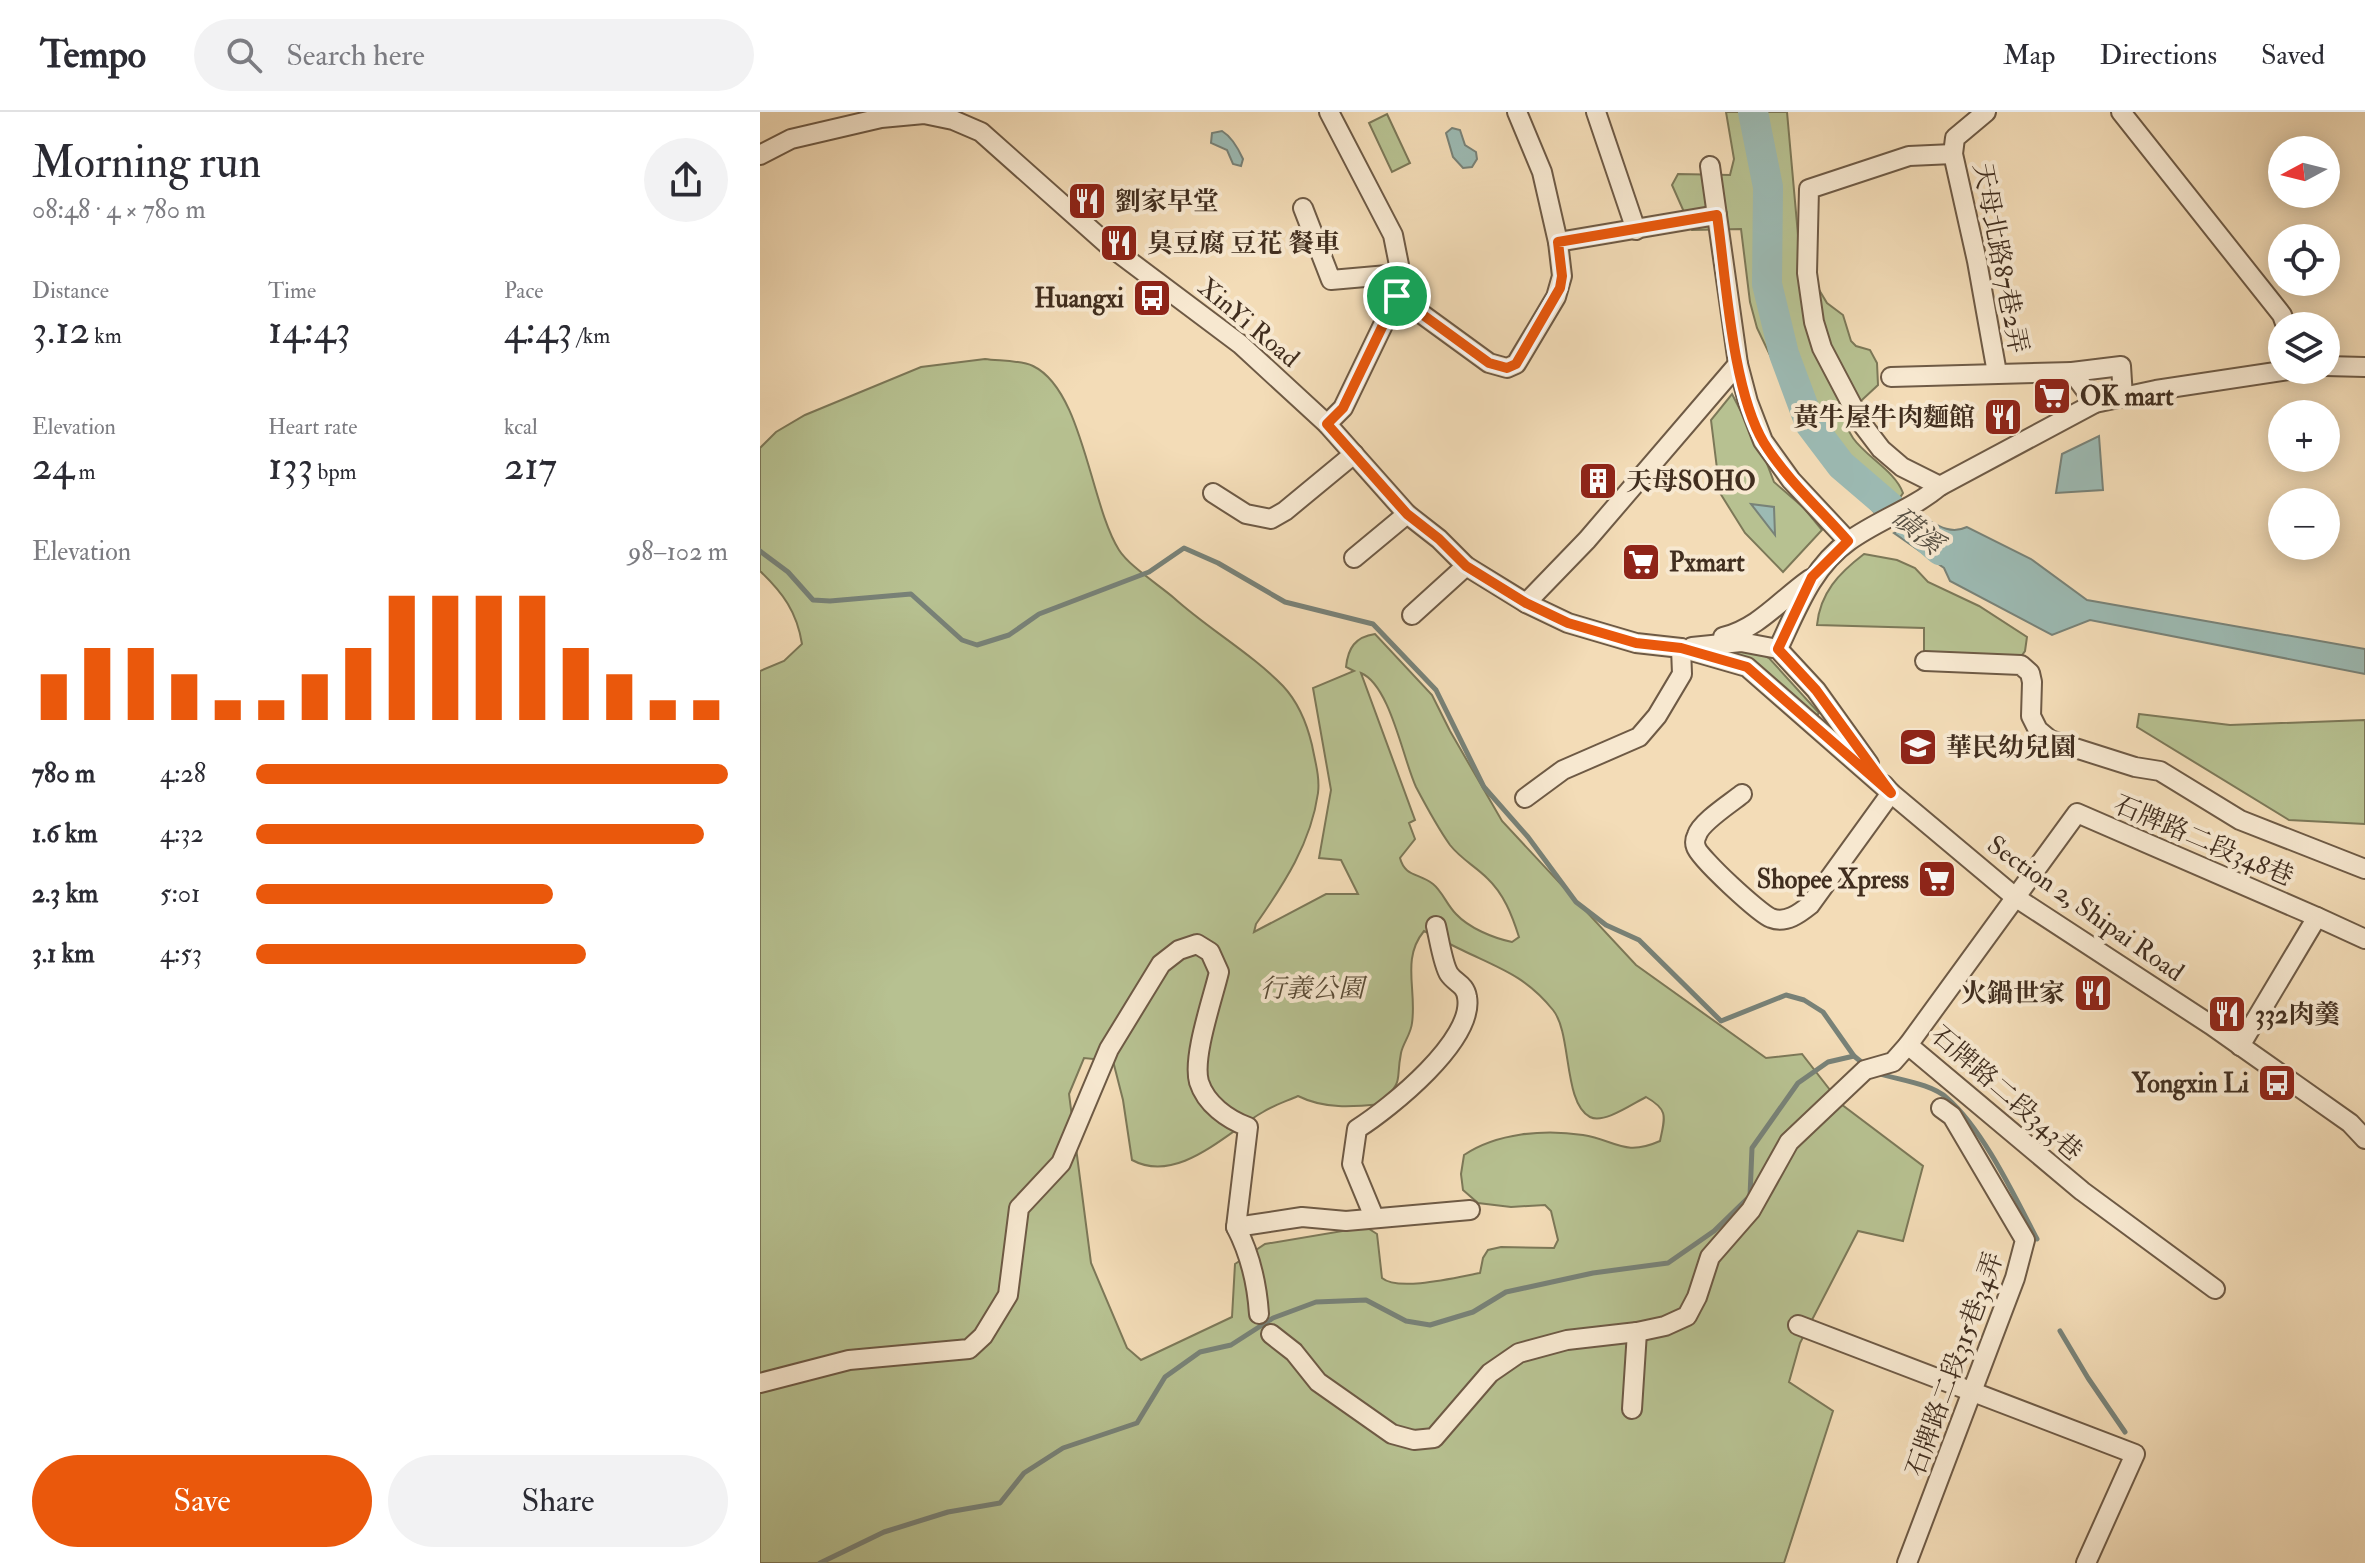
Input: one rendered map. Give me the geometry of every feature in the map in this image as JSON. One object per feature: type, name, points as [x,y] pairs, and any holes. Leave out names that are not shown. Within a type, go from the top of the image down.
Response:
[{"type":"street","points":[[1327,424],[1343,408],[1397,296],[1399,274],[1393,235],[1331,112]]},
{"type":"street","points":[[1397,296],[1489,363],[1507,368],[1516,364],[1560,288],[1562,276],[1558,242],[1542,172],[1517,112]]},
{"type":"street","points":[[1596,112],[1636,230]]},
{"type":"street","points":[[1934,492],[1881,449],[1862,424],[1822,348],[1814,322],[1807,273],[1809,189],[1909,156],[1953,154],[1955,138],[1986,112]]},
{"type":"street","points":[[2121,112],[2280,312]]},
{"type":"street","name":"XinYi Road","points":[[760,155],[791,139],[881,118],[924,114],[953,120],[981,132],[1108,245],[1240,344],[1327,424],[1407,514],[1439,539],[1466,566],[1526,603],[1582,627],[1636,643],[1681,648]]},
{"type":"street","name":"天母北路87巷2弄","points":[[1953,154],[1977,261],[1997,373]]},
{"type":"street","points":[[1710,166],[1738,364],[1748,402],[1763,441],[1791,480],[1848,541]]},
{"type":"street","points":[[1303,208],[1331,280],[1399,274]]},
{"type":"street","points":[[1558,242],[1717,215]]},
{"type":"street","points":[[1526,603],[1587,540],[1738,364]]},
{"type":"street","name":"天母北路87巷2弄","points":[[1891,377],[2072,372],[2121,366],[2123,397]]},
{"type":"street","points":[[2340,366],[2365,367]]},
{"type":"street","points":[[2072,372],[2095,403]]},
{"type":"street","points":[[1681,648],[1740,633],[1767,616],[1848,541],[2095,403],[2268,373]]},
{"type":"street","points":[[1213,493],[1246,514],[1271,519],[1354,454]]},
{"type":"street","points":[[1354,558],[1407,514]]},
{"type":"street","points":[[1412,615],[1466,566]]},
{"type":"street","points":[[1681,648],[1741,642],[1778,649],[1812,577]]},
{"type":"street","points":[[1681,648],[1747,667],[1891,793],[1810,905],[1784,920],[1771,918],[1726,881],[1696,849],[1695,839],[1699,830],[1742,794]]},
{"type":"street","points":[[1525,798],[1563,770],[1639,737],[1657,716],[1682,674],[1681,648]]},
{"type":"street","name":"Section 2, Shipai Road","points":[[1778,649],[1816,690],[1891,793],[2015,897],[2240,1046],[2350,1123],[2365,1139]]},
{"type":"street","points":[[1925,661],[2021,665],[2030,673],[2032,682],[2031,716],[2038,730],[2050,740],[2135,767],[2160,771],[2240,820],[2365,869]]},
{"type":"street","name":"石牌路二段348巷","points":[[2015,897],[2077,813],[2317,917]]},
{"type":"street","name":"石牌路二段343巷","points":[[2015,897],[1908,1045],[2082,1191],[2215,1289]]},
{"type":"street","points":[[2240,1046],[2317,917],[2365,939]]},
{"type":"street","points":[[1374,1217],[1352,1164],[1357,1129],[1421,1080],[1466,1020],[1467,997],[1461,983],[1449,974],[1436,926]]},
{"type":"street","points":[[760,1383],[849,1360],[969,1349],[983,1336],[1008,1295],[1019,1208],[1061,1163],[1109,1049],[1161,964],[1179,950],[1197,944],[1210,952],[1219,972],[1201,1039],[1198,1080],[1211,1104],[1248,1127],[1236,1227],[1257,1287],[1259,1314]]},
{"type":"street","points":[[1271,1334],[1294,1352],[1318,1382],[1392,1434],[1414,1440],[1434,1438],[1490,1373],[1519,1353],[1567,1340],[1665,1326],[1687,1316],[1697,1297],[1710,1257],[1751,1210],[1789,1142],[1865,1070],[1893,1062],[1908,1045]]},
{"type":"street","name":"石牌路二段315巷34弄","points":[[1907,1563],[2015,1278],[2025,1240],[1952,1116],[1941,1108]]},
{"type":"street","points":[[2350,1123],[2365,1111]]},
{"type":"street","points":[[1236,1227],[1302,1217],[1333,1221],[1470,1210]]},
{"type":"street","points":[[1798,1325],[2135,1454],[2086,1563]]},
{"type":"street","points":[[1632,1409],[1637,1332]]},
{"type":"green space","points":[[1726,112],[1787,112],[1799,246],[1827,303],[1843,315],[1851,341],[1870,350],[1877,363],[1878,385],[1846,410],[1846,423],[1851,435],[1889,472],[1903,493],[1897,502],[1874,512],[1828,460],[1801,420],[1757,328],[1750,302],[1741,229],[1692,230],[1672,185],[1678,174],[1730,175],[1734,159]]},
{"type":"green space","points":[[1387,114],[1410,163],[1392,172],[1369,123]]},
{"type":"green space","name":"行義公園","points":[[985,359],[1009,361],[1033,366],[1050,379],[1075,423],[1100,505],[1119,550],[1137,569],[1271,674],[1297,706],[1305,721],[1317,769],[1314,811],[1303,846],[1254,932],[1326,894],[1358,894],[1341,860],[1319,858],[1331,790],[1313,688],[1354,671],[1346,667],[1351,649],[1362,638],[1375,634],[1432,695],[1502,821],[1636,965],[1766,1058],[1802,1054],[1841,1104],[1923,1166],[1903,1241],[1858,1231],[1800,1343],[1789,1382],[1833,1411],[1784,1563],[760,1563],[760,671],[784,661],[802,644],[797,622],[788,604],[760,571],[760,448],[776,432],[805,415],[921,367]],"holes":[[[1361,673],[1371,680],[1388,707],[1416,787],[1441,831],[1454,850],[1487,878],[1503,898],[1519,937],[1512,942],[1468,924],[1433,884],[1409,872],[1402,864],[1400,858],[1415,839],[1409,823],[1415,820]],[[1424,931],[1500,968],[1533,989],[1559,1021],[1571,1083],[1581,1109],[1590,1117],[1603,1118],[1646,1097],[1659,1106],[1664,1115],[1660,1141],[1637,1148],[1594,1137],[1553,1132],[1521,1134],[1491,1142],[1464,1155],[1461,1174],[1463,1190],[1478,1203],[1511,1207],[1545,1205],[1551,1211],[1558,1240],[1554,1248],[1501,1247],[1488,1250],[1480,1273],[1401,1284],[1382,1278],[1377,1234],[1366,1227],[1265,1244],[1235,1264],[1232,1317],[1141,1360],[1127,1348],[1091,1263],[1069,1094],[1084,1058],[1113,1061],[1123,1100],[1132,1160],[1149,1166],[1167,1166],[1184,1161],[1218,1143],[1267,1110],[1298,1096],[1328,1105],[1381,1104],[1398,1080],[1401,1053],[1411,1027],[1413,1011],[1411,964],[1417,942]]]},
{"type":"green space","points":[[1732,394],[1774,482],[1804,508],[1822,530],[1783,572],[1745,533],[1720,493],[1711,420]]},
{"type":"green space","points":[[1864,554],[1897,560],[1915,568],[1928,582],[1979,606],[2027,637],[2025,651],[2020,658],[1924,653],[1924,628],[1817,625],[1822,603],[1832,585]]},
{"type":"green space","points":[[1733,652],[1769,658],[1819,713],[1814,719],[1733,657]]},
{"type":"green space","points":[[2139,714],[2230,725],[2365,720],[2365,824],[2289,820],[2137,727]]},
{"type":"water","points":[[1452,128],[1460,130],[1465,145],[1476,152],[1477,159],[1472,167],[1463,168],[1453,157],[1446,133]]},
{"type":"water","points":[[1222,131],[1239,151],[1243,159],[1241,166],[1233,164],[1227,150],[1211,143],[1212,133]]},
{"type":"water","points":[[2099,436],[2103,490],[2056,493],[2062,454]]},
{"type":"water","points":[[1751,504],[1774,507],[1775,535]]},
{"type":"water","points":[[1923,517],[1949,529],[1967,527],[2031,559],[2087,600],[2365,649],[2365,674],[2090,620],[2052,635],[1950,581],[1944,568],[1894,533]]},
{"type":"waterway","name":"磺溪","points":[[1753,112],[1768,187],[1767,284],[1784,354],[1810,424],[1841,465],[1940,550]]},
{"type":"waterway","points":[[760,551],[788,572],[813,600],[911,594],[962,640],[977,645],[1009,635],[1039,614],[1149,572],[1184,548],[1218,563],[1285,602],[1373,624],[1436,690],[1484,787],[1528,837],[1576,902],[1606,925],[1639,940],[1721,1021],[1786,995],[1804,1000],[1823,1012],[1854,1056],[1865,1065]]},
{"type":"waterway","points":[[820,1563],[884,1532],[948,1512],[1000,1503],[1024,1473],[1063,1448],[1137,1423],[1165,1377],[1200,1352],[1231,1345],[1273,1318],[1316,1302],[1366,1300],[1406,1321],[1430,1325],[1473,1312],[1506,1292],[1593,1273],[1668,1263],[1714,1231],[1750,1196],[1752,1148],[1798,1083],[1828,1062],[1854,1056]]},
{"type":"waterway","points":[[1877,1073],[1932,1089],[1960,1111],[1997,1164],[2037,1239]]},
{"type":"waterway","points":[[2060,1331],[2125,1432]]},
{"type":"place","name":"劉家早堂","points":[[1087,201]]},
{"type":"place","name":"臭豆腐 豆花 餐車","points":[[1119,243]]},
{"type":"place","name":"Huangxi","points":[[1152,298]]},
{"type":"place","name":"OK mart","points":[[2052,396]]},
{"type":"place","name":"黃牛屋牛肉麵館","points":[[2003,417]]},
{"type":"place","name":"天母SOHO","points":[[1598,481]]},
{"type":"place","name":"Pxmart","points":[[1641,562]]},
{"type":"place","name":"華民幼兒園","points":[[1918,747]]},
{"type":"place","name":"Shopee Xpress","points":[[1937,879]]},
{"type":"place","name":"火鍋世家","points":[[2093,993]]},
{"type":"place","name":"332肉羹","points":[[2227,1014]]},
{"type":"place","name":"Yongxin Li","points":[[2277,1083]]},
{"type":"route","points":[[1717,215],[1738,364],[1763,441],[1791,480],[1848,541],[1812,577],[1778,649],[1816,690],[1891,793],[1747,667],[1681,648],[1636,643],[1568,623],[1526,603],[1466,566],[1439,539],[1407,514],[1327,424],[1343,408],[1397,296],[1489,363],[1507,368],[1516,364],[1560,288],[1562,276],[1558,242],[1717,215]]}]
